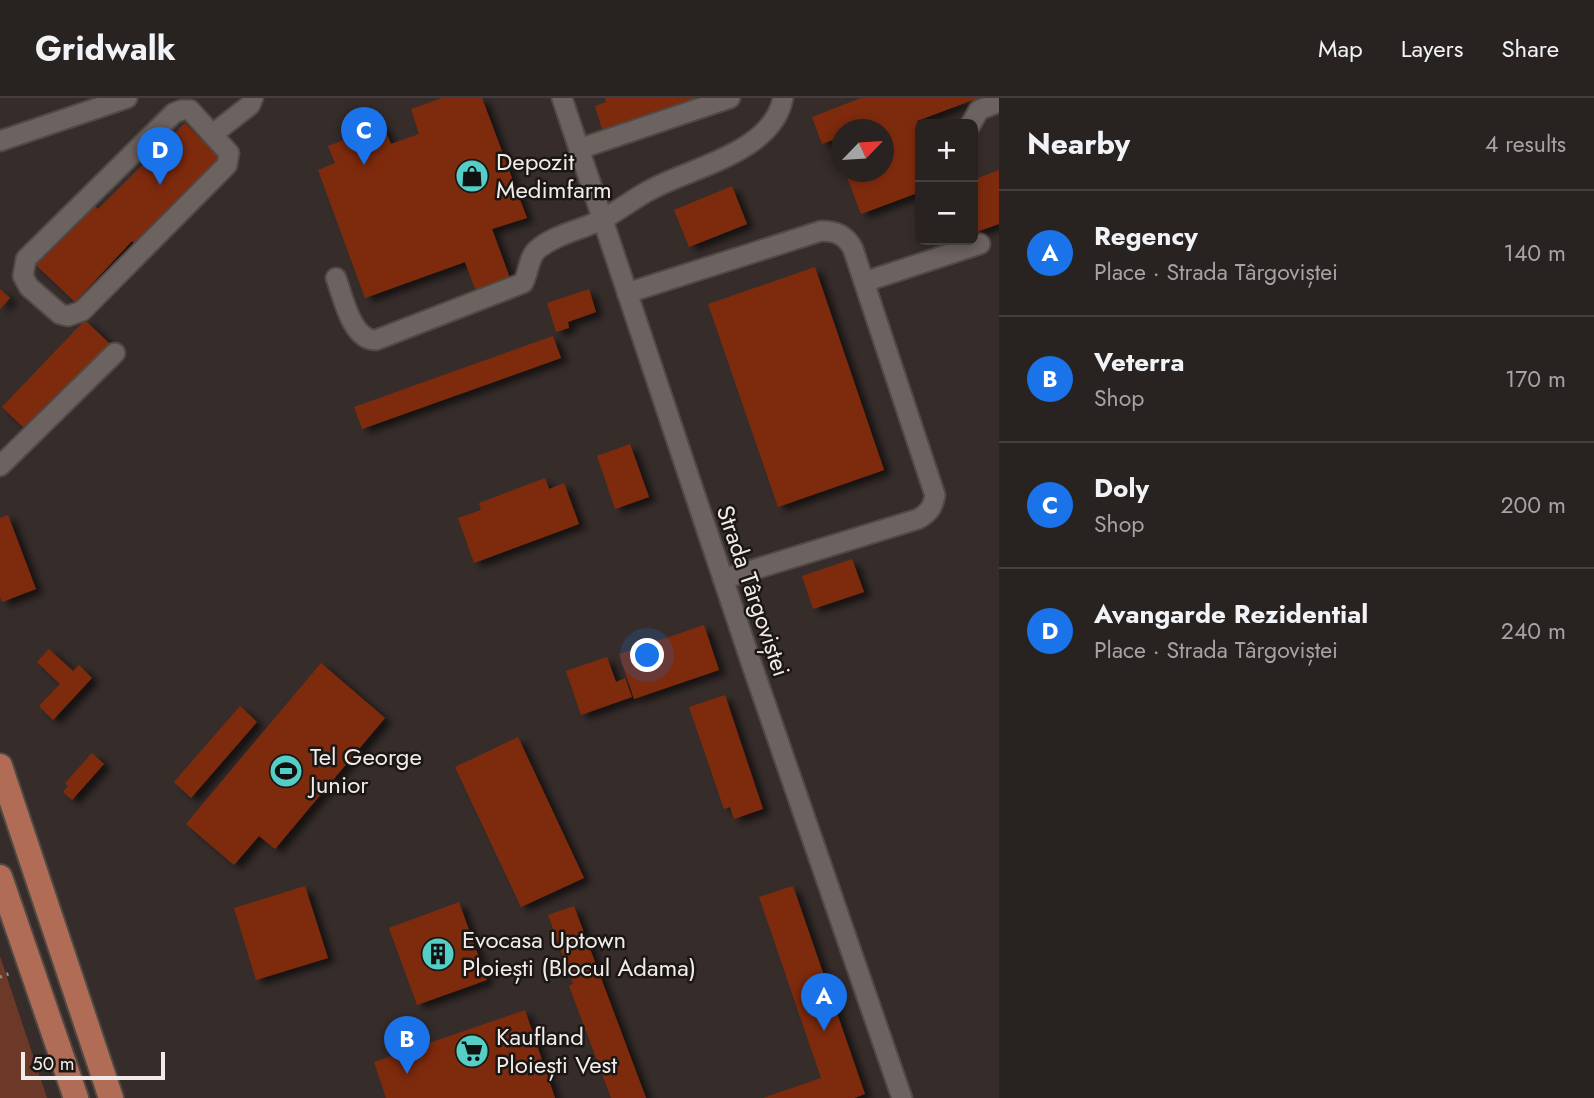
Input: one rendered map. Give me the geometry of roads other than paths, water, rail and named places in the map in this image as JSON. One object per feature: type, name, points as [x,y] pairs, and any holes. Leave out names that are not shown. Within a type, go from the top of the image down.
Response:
[{"type":"main road","points":[[0,766],[111,1098]]},
{"type":"main road","points":[[0,877],[76,1098]]},
{"type":"street","points":[[0,141],[127,98]]},
{"type":"street","points":[[213,134],[250,105],[253,98]]},
{"type":"street","name":"Strada Târgoviștei","points":[[562,98],[723,579],[902,1098]]},
{"type":"street","points":[[579,149],[730,98]]},
{"type":"street","points":[[336,278],[356,331],[369,341],[523,283],[535,251],[551,241],[603,219],[652,189],[719,160],[746,145],[764,133],[781,111],[783,98]]},
{"type":"street","points":[[974,119],[979,110],[999,102]]},
{"type":"street","points":[[190,110],[213,134],[229,153],[227,165],[82,311],[68,316],[60,314],[29,286],[23,276],[26,260],[174,113],[190,110]]},
{"type":"street","points":[[627,293],[821,231],[834,231],[849,242],[864,282],[935,495],[934,504],[927,514],[918,519],[723,579]]},
{"type":"street","points":[[864,282],[980,244]]},
{"type":"street","points":[[0,466],[115,353]]},
{"type":"place","name":"Doly","points":[[364,165]]},
{"type":"place","name":"Depozit Medimfarm","points":[[472,176]]},
{"type":"place","name":"Avangarde Rezidential","points":[[160,185]]},
{"type":"place","name":"Tel George Junior","points":[[286,771]]},
{"type":"place","name":"Evocasa Uptown Ploiești (Blocul Adama)","points":[[438,954]]},
{"type":"place","name":"Regency","points":[[824,1031]]},
{"type":"place","name":"Kaufland Ploiești Vest","points":[[472,1051]]},
{"type":"place","name":"Veterra","points":[[407,1074]]}]
